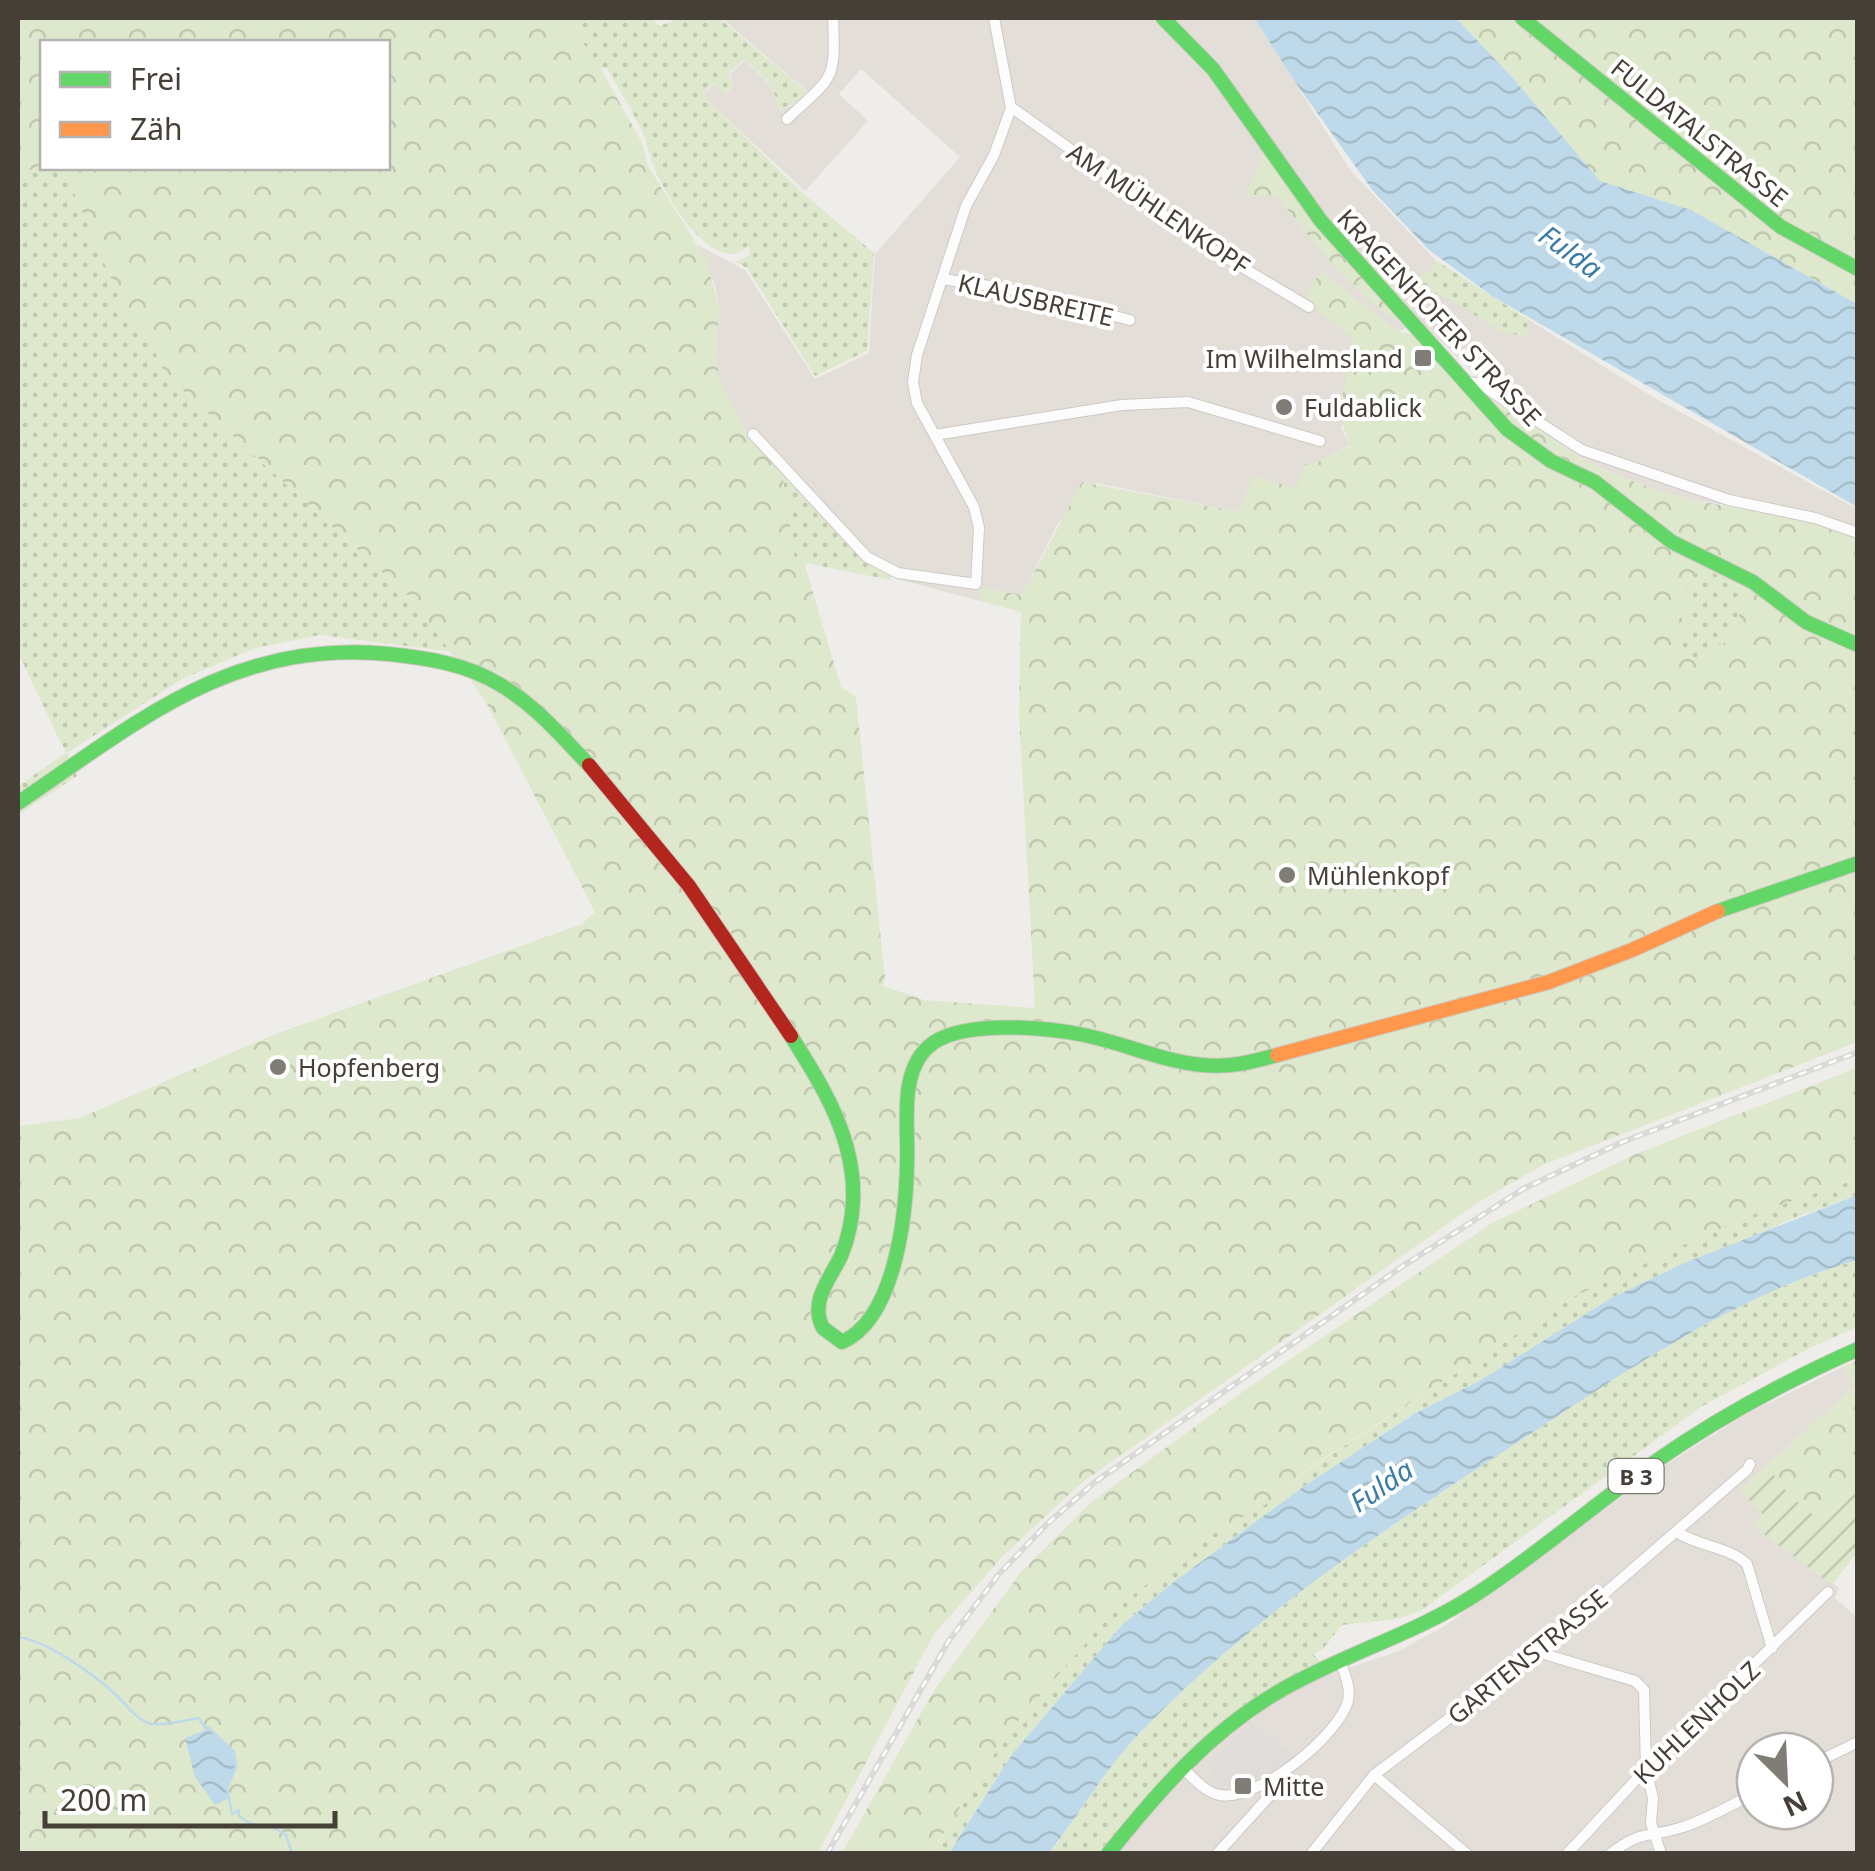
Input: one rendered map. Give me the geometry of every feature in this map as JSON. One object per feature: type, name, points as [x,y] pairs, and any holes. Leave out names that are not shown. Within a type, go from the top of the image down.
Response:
[{"type":"street","points":[[787,119],[828,81],[835,63],[834,18]]},
{"type":"street","points":[[753,434],[867,556],[898,573],[976,584],[979,528],[974,507],[917,402],[912,382],[917,355],[966,206],[994,155],[1012,107],[994,18]]},
{"type":"street","name":"KRAGENHOFER STRASSE","points":[[1163,18],[1212,69],[1320,221],[1526,445],[1594,482],[1672,542],[1753,582],[1806,622],[1858,645]]},
{"type":"street","name":"FULDATALSTRASSE","points":[[1522,18],[1781,227],[1858,269]]},
{"type":"street","name":"AM MÜHLENKOPF","points":[[1012,107],[1210,248],[1308,306]]},
{"type":"street","name":"KLAUSBREITE","points":[[942,279],[1062,301],[1130,320]]},
{"type":"street","points":[[1464,382],[1478,383],[1582,450],[1729,500],[1815,518],[1858,532]]},
{"type":"street","points":[[935,436],[1122,405],[1188,402],[1320,441]]},
{"type":"street","points":[[18,804],[181,696],[256,663],[304,653],[402,656],[472,670],[515,694],[546,721],[665,850],[706,904],[830,1100],[844,1136],[854,1192],[853,1211],[848,1242],[823,1292],[818,1316],[822,1328],[842,1342],[864,1333],[881,1302],[907,1173],[909,1086],[919,1056],[936,1040],[968,1029],[1054,1032],[1082,1035],[1192,1065],[1240,1065],[1548,982],[1722,909],[1858,863]]},
{"type":"street","name":"B 3","points":[[1108,1854],[1183,1768],[1228,1725],[1264,1700],[1409,1634],[1470,1599],[1652,1464],[1736,1410],[1858,1349]]},
{"type":"street","name":"GARTENSTRASSE","points":[[1311,1854],[1374,1775],[1537,1652],[1750,1464]]},
{"type":"street","points":[[1677,1532],[1688,1540],[1736,1554],[1747,1564],[1772,1648]]},
{"type":"street","name":"KUHLENHOLZ","points":[[1566,1854],[1646,1769],[1828,1592]]},
{"type":"street","points":[[1537,1652],[1640,1685],[1647,1697],[1646,1769],[1652,1798],[1651,1823],[1661,1854]]},
{"type":"street","points":[[1183,1768],[1214,1794],[1225,1796],[1276,1780],[1293,1767],[1345,1709],[1349,1691],[1341,1663]]},
{"type":"street","points":[[1835,1753],[1858,1742]]},
{"type":"street","points":[[1374,1775],[1466,1854]]},
{"type":"street","points":[[1235,1854],[1221,1849],[1272,1792],[1276,1780]]},
{"type":"street","points":[[1610,1854],[1637,1836],[1698,1822],[1735,1803]]},
{"type":"shaded area","points":[[721,18],[1254,18],[1351,171],[1440,265],[1653,397],[1857,509],[1857,536],[1746,508],[1691,500],[1591,464],[1523,420],[1419,320],[1399,332],[1341,427],[1350,445],[1320,461],[1305,464],[1297,488],[1239,512],[1096,483],[1058,523],[1022,595],[980,589],[980,601],[897,579],[868,563],[743,426],[719,378],[719,308],[715,285],[698,245],[745,270],[815,379],[869,353],[875,254],[960,157],[861,69],[839,94],[868,121],[805,191],[702,96],[714,84],[727,95],[733,84],[730,74],[745,60],[771,86],[780,110],[799,103],[808,92]]},
{"type":"shaded area","points":[[1843,1367],[1855,1386],[1740,1490],[1764,1515],[1754,1526],[1839,1588],[1835,1598],[1857,1617],[1857,1853],[1101,1854],[1180,1762],[1249,1702],[1396,1652],[1445,1626],[1664,1466],[1748,1413]]},
{"type":"shaded area","points":[[1251,1723],[1294,1756],[1263,1777],[1235,1787],[1218,1785],[1209,1770],[1210,1761]]},
{"type":"green space","points":[[18,18],[566,18],[601,69],[642,143],[648,166],[707,261],[719,308],[719,378],[743,426],[782,473],[795,560],[804,562],[841,687],[856,697],[883,986],[924,1000],[1035,1008],[1019,714],[1021,612],[980,601],[980,588],[1022,595],[1082,482],[1239,512],[1253,476],[1296,488],[1305,464],[1350,446],[1339,413],[1354,339],[1304,299],[1321,271],[1399,332],[1412,334],[1458,387],[1494,401],[1591,464],[1691,500],[1815,521],[1857,536],[1857,1042],[1543,1165],[1477,1203],[1079,1485],[1003,1556],[934,1634],[818,1853],[18,1853],[18,1126],[80,1118],[270,1036],[582,924],[595,912],[486,702],[413,600],[165,374],[153,347],[129,319],[64,170],[390,170],[390,40],[40,40],[40,166],[18,175]],"holes":[[[1701,567],[1744,588],[1743,607],[1725,645],[1710,642],[1699,663],[1677,647],[1693,631],[1680,616],[1689,605],[1683,591]]]},
{"type":"green space","points":[[566,18],[651,18],[659,26],[681,18],[719,18],[807,92],[798,102],[780,109],[771,85],[745,59],[729,73],[732,84],[727,95],[713,83],[702,96],[805,195],[874,253],[867,351],[815,376],[747,268],[736,262],[750,255],[748,246],[735,253],[722,252],[708,244],[682,217],[657,174],[641,129],[606,67],[601,69]]},
{"type":"green space","points":[[1456,18],[1857,18],[1857,304],[1691,210],[1600,181]]},
{"type":"green space","points":[[1264,152],[1320,228],[1403,318],[1395,320],[1346,278],[1276,195],[1245,198]]},
{"type":"green space","points":[[40,166],[40,170],[64,170],[129,318],[153,347],[165,374],[413,600],[453,652],[320,635],[255,648],[182,679],[67,753],[77,776],[18,815],[18,786],[66,753],[18,653],[18,175]]},
{"type":"green space","points":[[1377,243],[1415,277],[1426,274],[1437,261],[1528,319],[1529,332],[1525,336],[1502,331],[1440,295],[1414,293],[1401,300],[1359,256]]},
{"type":"green space","points":[[782,473],[869,564],[892,576],[890,580],[795,561]]},
{"type":"green space","points":[[1701,566],[1744,588],[1743,607],[1725,645],[1702,655],[1699,664],[1677,647],[1693,631],[1680,615],[1682,591]]},
{"type":"green space","points":[[1857,1068],[1857,1179],[1748,1216],[1575,1296],[1312,1466],[1274,1499],[1203,1540],[1116,1608],[1007,1734],[931,1853],[842,1853],[933,1692],[1021,1572],[1090,1503],[1255,1383],[1492,1223],[1638,1153]]},
{"type":"green space","points":[[1857,1179],[1857,1195],[1611,1298],[1481,1380],[1414,1414],[1303,1487],[1122,1625],[1013,1753],[949,1853],[931,1854],[1007,1734],[1116,1608],[1203,1540],[1274,1499],[1312,1467],[1575,1296],[1748,1216]]},
{"type":"green space","points":[[1857,1260],[1857,1327],[1701,1407],[1422,1610],[1398,1619],[1342,1625],[1322,1650],[1313,1654],[1322,1663],[1180,1762],[1100,1853],[1049,1854],[1135,1738],[1223,1654],[1318,1579],[1467,1475],[1681,1338],[1767,1294]]},
{"type":"green space","points":[[1857,1360],[1857,1492],[1820,1521],[1788,1494],[1767,1466],[1855,1386],[1843,1367]]},
{"type":"green space","points":[[1767,1466],[1788,1494],[1820,1521],[1857,1492],[1857,1552],[1832,1585],[1753,1526],[1763,1514],[1740,1490]]},
{"type":"water","name":"Fulda","points":[[1254,18],[1456,18],[1600,181],[1691,210],[1857,304],[1857,507],[1492,296],[1429,250],[1373,191]]},
{"type":"water","name":"Fulda","points":[[1857,1195],[1857,1260],[1767,1294],[1681,1338],[1367,1543],[1270,1616],[1178,1695],[1112,1766],[1049,1853],[949,1853],[1013,1753],[1122,1625],[1303,1487],[1414,1414],[1481,1380],[1611,1298],[1687,1262]]},
{"type":"water","points":[[208,1729],[228,1746],[235,1758],[228,1799],[215,1805],[195,1777],[185,1738]]},
{"type":"waterway","points":[[18,1637],[70,1660],[147,1722],[163,1724],[199,1718],[234,1752],[236,1766],[227,1789],[232,1814],[239,1810],[239,1816],[251,1823],[271,1826],[286,1835],[292,1854]]},
{"type":"railway","points":[[827,1854],[948,1642],[999,1574],[1095,1482],[1403,1266],[1523,1189],[1620,1143],[1858,1052]]},
{"type":"traffic: fast","points":[[1163,18],[1213,69],[1321,221],[1507,429],[1551,461],[1595,482],[1672,542],[1753,582],[1806,622],[1858,645]]},
{"type":"traffic: fast","points":[[1522,18],[1781,227],[1858,269]]},
{"type":"traffic: fast","points":[[18,803],[105,743],[190,692],[282,659],[333,653],[418,658],[486,677],[535,711],[589,765]]},
{"type":"traffic: fast","points":[[1718,911],[1858,863]]},
{"type":"traffic: fast","points":[[791,1036],[835,1115],[853,1179],[849,1230],[818,1309],[823,1328],[842,1342],[860,1330],[874,1312],[894,1264],[906,1186],[909,1087],[912,1072],[928,1047],[960,1032],[1025,1028],[1084,1035],[1202,1065],[1231,1065],[1277,1055]]},
{"type":"traffic: fast","points":[[1108,1854],[1186,1765],[1253,1708],[1302,1679],[1451,1609],[1498,1580],[1701,1431],[1778,1387],[1858,1349]]},
{"type":"traffic: slow","points":[[1277,1055],[1549,982],[1718,911]]},
{"type":"traffic: jam","points":[[589,765],[689,886],[791,1036]]},
{"type":"place","name":"Im Wilhelmsland","points":[[1423,358]]},
{"type":"place","name":"Fuldablick","points":[[1284,407]]},
{"type":"place","name":"Mühlenkopf","points":[[1287,875]]},
{"type":"place","name":"Hopfenberg","points":[[278,1067]]},
{"type":"place","name":"Mitte","points":[[1243,1786]]}]
